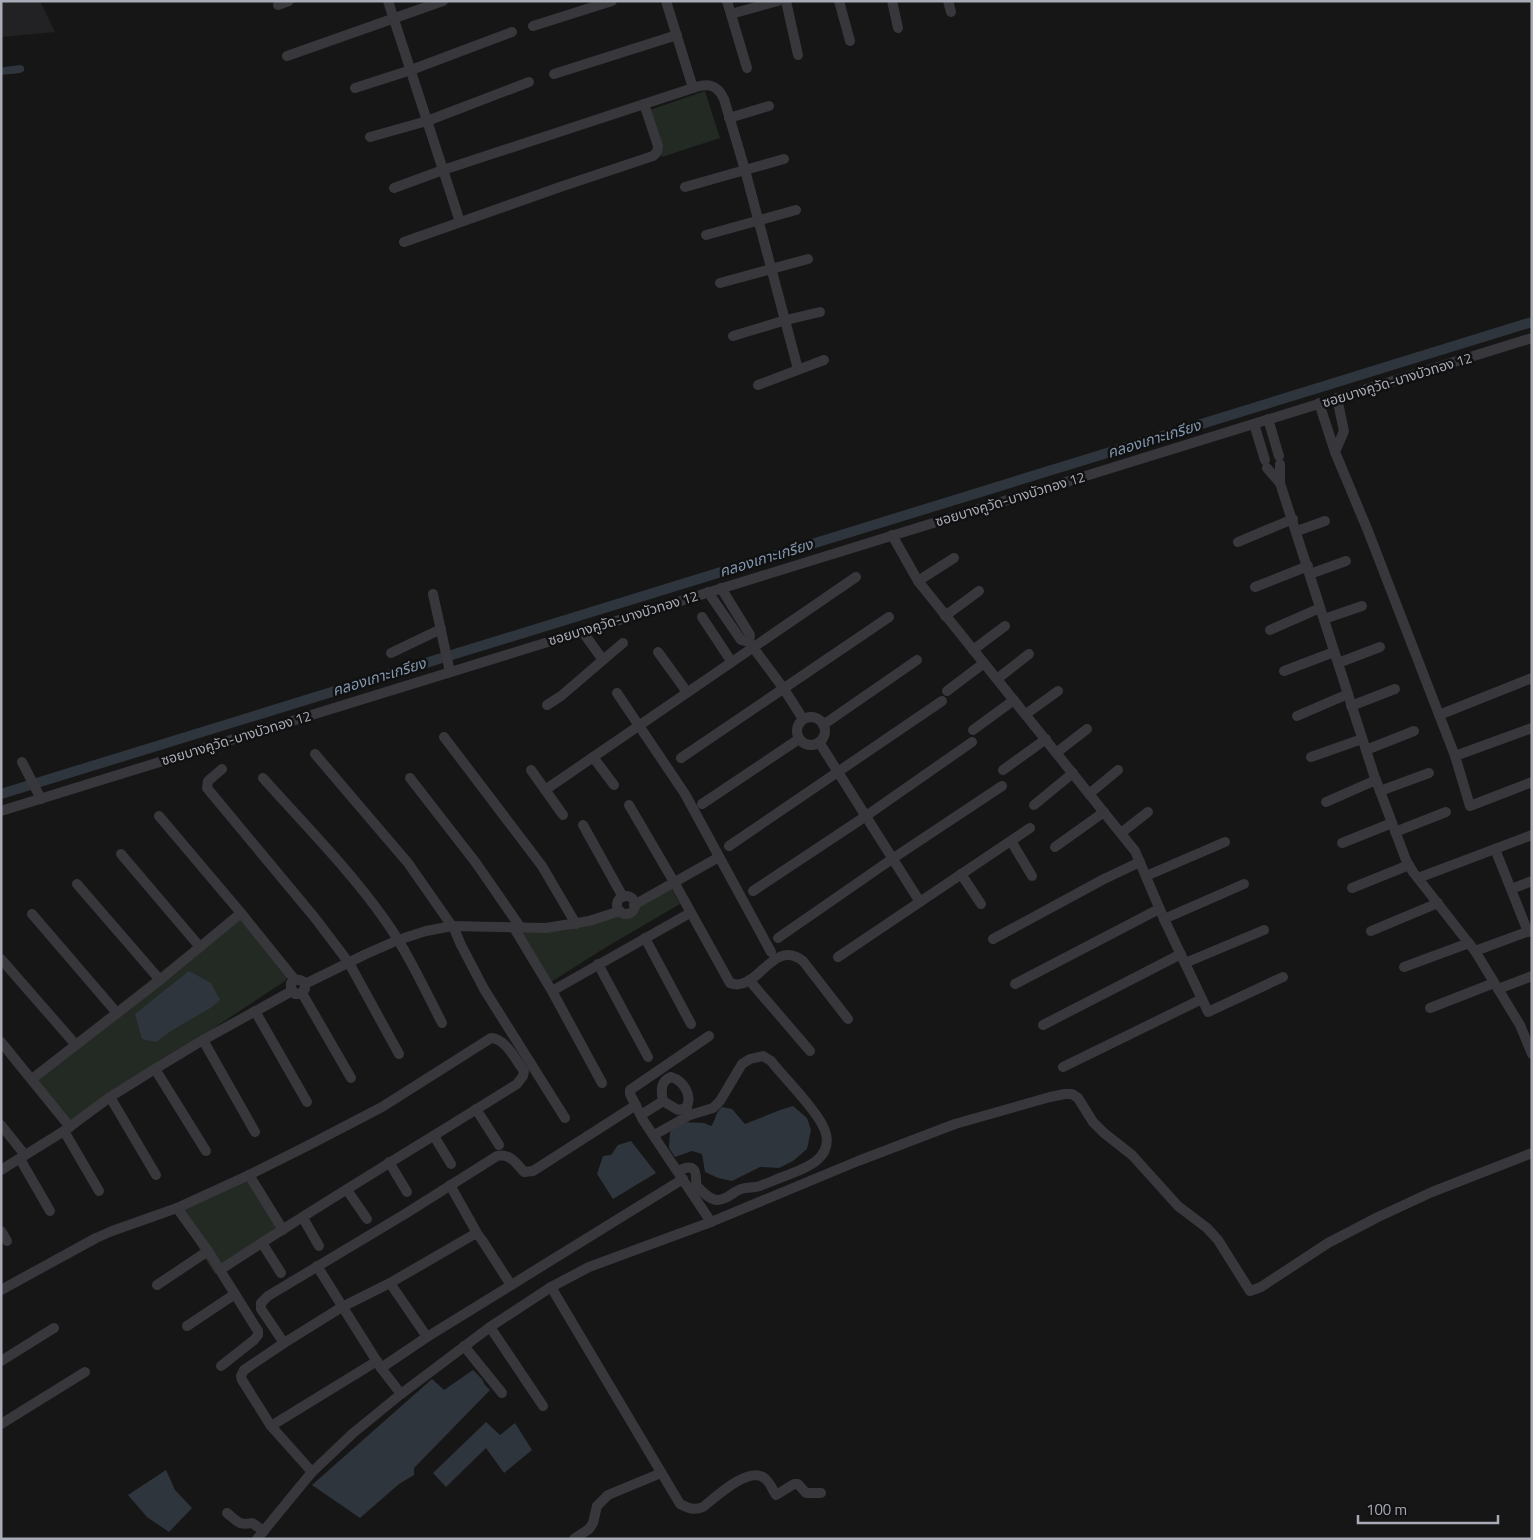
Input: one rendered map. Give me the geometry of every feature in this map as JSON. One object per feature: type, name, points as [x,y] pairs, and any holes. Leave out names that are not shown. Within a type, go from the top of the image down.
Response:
[{"type":"street","points":[[278,5],[289,1]]},
{"type":"street","points":[[388,1],[460,222]]},
{"type":"street","points":[[288,56],[444,1]]},
{"type":"street","points":[[533,26],[612,1]]},
{"type":"street","points":[[666,1],[693,88]]},
{"type":"street","points":[[727,1],[747,68]]},
{"type":"street","points":[[731,14],[778,1]]},
{"type":"street","points":[[786,1],[798,55]]},
{"type":"street","points":[[839,1],[850,41]]},
{"type":"street","points":[[892,1],[898,28]]},
{"type":"street","points":[[948,1],[951,12]]},
{"type":"street","points":[[355,88],[411,70],[512,32]]},
{"type":"street","points":[[554,74],[677,36]]},
{"type":"street","points":[[370,137],[427,121],[529,82]]},
{"type":"street","points":[[394,188],[705,84],[714,87],[720,92],[730,118],[798,369]]},
{"type":"street","points":[[404,242],[653,156],[657,152],[658,146],[644,104]]},
{"type":"street","points":[[730,118],[769,106]]},
{"type":"street","points":[[685,187],[784,159]]},
{"type":"street","points":[[706,235],[796,210]]},
{"type":"street","points":[[720,284],[808,259]]},
{"type":"street","points":[[733,336],[820,312]]},
{"type":"street","name":"ซอยบางคูวัด-บางบัวทอง 12","points":[[1,811],[38,795],[449,668],[582,631],[1532,338]]},
{"type":"street","points":[[758,385],[824,360]]},
{"type":"street","points":[[1334,452],[1344,431],[1337,398]]},
{"type":"street","points":[[1320,403],[1334,452],[1368,531],[1455,756],[1470,806],[1532,782]]},
{"type":"street","points":[[1268,419],[1280,460],[1280,483]]},
{"type":"street","points":[[1254,424],[1266,464],[1280,483],[1293,519],[1362,739],[1409,865],[1472,947],[1520,1025],[1532,1054]]},
{"type":"street","points":[[1238,542],[1293,519]]},
{"type":"street","points":[[1297,531],[1325,520]]},
{"type":"street","points":[[892,535],[918,581],[1135,851],[1159,909],[1208,1012],[1283,977]]},
{"type":"street","points":[[918,581],[954,558]]},
{"type":"street","points":[[1254,587],[1346,561]]},
{"type":"street","points":[[545,790],[640,726],[731,661],[750,645],[856,577]]},
{"type":"street","points":[[721,588],[750,635],[750,645]]},
{"type":"street","points":[[945,616],[979,591]]},
{"type":"street","points":[[708,592],[741,640],[750,645],[784,689],[804,719]]},
{"type":"street","points":[[433,594],[449,668]]},
{"type":"street","points":[[1324,619],[1362,606]]},
{"type":"street","points":[[1270,630],[1320,608]]},
{"type":"street","points":[[702,617],[731,661]]},
{"type":"street","points":[[680,758],[889,617]]},
{"type":"street","points":[[973,650],[1005,626]]},
{"type":"street","points":[[391,653],[440,629]]},
{"type":"street","points":[[582,631],[603,660]]},
{"type":"street","points":[[547,705],[562,696],[622,643]]},
{"type":"street","points":[[1338,663],[1380,647]]},
{"type":"street","points":[[658,652],[687,692]]},
{"type":"street","points":[[1284,671],[1334,652]]},
{"type":"street","points":[[997,678],[1029,654]]},
{"type":"street","points":[[823,725],[917,660]]},
{"type":"street","points":[[947,691],[984,663]]},
{"type":"street","points":[[1439,715],[1532,678]]},
{"type":"street","points":[[1352,706],[1395,689]]},
{"type":"street","points":[[1026,714],[1058,691]]},
{"type":"street","points":[[617,693],[685,794],[771,952]]},
{"type":"street","points":[[1297,716],[1348,694]]},
{"type":"street","points":[[972,730],[1014,700]]},
{"type":"street","points":[[729,846],[942,702]]},
{"type":"street","points":[[812,717],[821,721],[824,734],[820,742],[811,746],[802,743],[799,739],[796,731],[800,722],[804,719],[812,717]]},
{"type":"street","points":[[1455,756],[1532,728]]},
{"type":"street","points":[[1056,753],[1087,729]]},
{"type":"street","points":[[1366,750],[1414,731]]},
{"type":"street","points":[[444,737],[542,866],[576,924]]},
{"type":"street","points":[[702,804],[799,739]]},
{"type":"street","points":[[1003,770],[1046,739]]},
{"type":"street","points":[[1311,757],[1362,739]]},
{"type":"street","points":[[820,742],[920,902]]},
{"type":"street","points":[[753,891],[866,816],[972,742]]},
{"type":"street","points":[[315,754],[408,863],[431,894],[452,926],[484,989],[565,1118]]},
{"type":"street","points":[[593,757],[614,785]]},
{"type":"street","points":[[22,762],[38,795]]},
{"type":"street","points":[[222,769],[208,781],[207,788],[315,918],[349,963],[399,1054]]},
{"type":"street","points":[[531,770],[563,815]]},
{"type":"street","points":[[1089,794],[1118,770]]},
{"type":"street","points":[[1034,805],[1073,773]]},
{"type":"street","points":[[1380,791],[1429,773]]},
{"type":"street","points":[[263,778],[345,870],[385,920],[398,940],[442,1023]]},
{"type":"street","points":[[410,778],[476,862],[518,928],[602,1083]]},
{"type":"street","points":[[1326,802],[1376,780]]},
{"type":"street","points":[[778,938],[1002,786]]},
{"type":"street","points":[[629,805],[730,983],[737,985],[749,980],[776,958],[788,954],[795,955],[803,961],[848,1019]]},
{"type":"street","points":[[1055,847],[1104,812]]},
{"type":"street","points":[[1121,833],[1148,812]]},
{"type":"street","points":[[1342,843],[1446,812]]},
{"type":"street","points":[[159,816],[295,980]]},
{"type":"street","points":[[583,825],[623,897]]},
{"type":"street","points":[[838,957],[1030,828]]},
{"type":"street","points":[[1418,878],[1532,835]]},
{"type":"street","points":[[1011,841],[1032,876]]},
{"type":"street","points":[[1146,876],[1225,842]]},
{"type":"street","points":[[1404,967],[1530,931],[1496,849]]},
{"type":"street","points":[[121,854],[200,947]]},
{"type":"street","points":[[292,991],[295,994],[349,963],[398,940],[426,931],[452,926],[546,928],[576,924],[620,911],[628,913],[634,905],[719,857]]},
{"type":"street","points":[[993,939],[1104,879],[1140,862]]},
{"type":"street","points":[[1352,888],[1409,865]]},
{"type":"street","points":[[962,874],[982,904]]},
{"type":"street","points":[[1511,889],[1532,881]]},
{"type":"street","points":[[77,884],[160,980]]},
{"type":"street","points":[[1164,919],[1244,884]]},
{"type":"street","points":[[620,911],[617,903],[620,898],[631,898],[634,905]]},
{"type":"street","points":[[1371,931],[1438,903]]},
{"type":"street","points":[[1015,984],[1159,909]]},
{"type":"street","points":[[32,1079],[160,980],[241,913]]},
{"type":"street","points":[[552,991],[690,913]]},
{"type":"street","points":[[32,914],[117,1013]]},
{"type":"street","points":[[1044,1025],[1183,959],[1264,930]]},
{"type":"street","points":[[645,938],[691,1024]]},
{"type":"street","points":[[1,959],[76,1045]]},
{"type":"street","points":[[598,964],[648,1057]]},
{"type":"street","points":[[1430,1008],[1532,976]]},
{"type":"street","points":[[292,991],[291,984],[295,980],[302,980],[304,989],[351,1078]]},
{"type":"street","points":[[749,980],[810,1052]]},
{"type":"street","points":[[1,1170],[67,1129],[110,1097],[155,1069],[292,991]]},
{"type":"street","points":[[1063,1067],[1202,999]]},
{"type":"street","points":[[255,1011],[307,1102]]},
{"type":"street","points":[[654,1136],[688,1111],[689,1097],[678,1080],[671,1077],[666,1079],[663,1083],[663,1101],[672,1108],[688,1111],[713,1108],[720,1101],[742,1064],[750,1058],[763,1056],[771,1061],[822,1125],[826,1134],[827,1145],[825,1150],[813,1164],[759,1186],[743,1188],[732,1196],[720,1200],[709,1198],[692,1187],[680,1175],[654,1136],[630,1094],[630,1090],[709,1036]]},
{"type":"street","points":[[1,1290],[96,1238],[176,1208],[250,1175],[367,1116],[491,1038],[497,1038],[502,1042],[524,1071],[517,1084],[220,1270]]},
{"type":"street","points":[[203,1040],[255,1132]]},
{"type":"street","points":[[1,1042],[32,1079],[67,1129],[99,1190]]},
{"type":"street","points":[[155,1069],[206,1151]]},
{"type":"street","points":[[227,1513],[239,1523],[244,1525],[252,1524],[260,1535],[312,1472],[352,1434],[401,1394],[490,1327],[551,1287],[589,1267],[711,1222],[858,1161],[955,1124],[1050,1097],[1072,1094],[1078,1098],[1092,1122],[1132,1155],[1178,1206],[1207,1228],[1218,1240],[1250,1291],[1261,1287],[1328,1243],[1378,1217],[1432,1192],[1532,1153]]},
{"type":"street","points":[[110,1097],[156,1174]]},
{"type":"street","points":[[641,1115],[663,1101]]},
{"type":"street","points":[[284,1343],[261,1309],[261,1303],[268,1296],[497,1156],[502,1155],[513,1160],[524,1172],[533,1171],[636,1105]]},
{"type":"street","points":[[476,1109],[499,1145]]},
{"type":"street","points":[[1,1125],[22,1157],[50,1211]]},
{"type":"street","points":[[434,1136],[451,1164]]},
{"type":"street","points":[[390,1162],[407,1192]]},
{"type":"street","points":[[250,1175],[283,1230]]},
{"type":"street","points":[[271,1426],[427,1337],[511,1286],[680,1175]]},
{"type":"street","points":[[450,1185],[478,1235],[511,1286]]},
{"type":"street","points":[[692,1187],[711,1222]]},
{"type":"street","points":[[347,1190],[367,1219]]},
{"type":"street","points":[[176,1208],[208,1251],[258,1331],[258,1335],[222,1366]]},
{"type":"street","points":[[303,1218],[319,1246]]},
{"type":"street","points":[[1,1231],[7,1241]]},
{"type":"street","points":[[312,1472],[271,1426],[242,1380],[241,1376],[244,1370],[342,1308],[473,1235],[478,1235]]},
{"type":"street","points":[[262,1243],[281,1273]]},
{"type":"street","points":[[157,1285],[208,1251]]},
{"type":"street","points":[[317,1266],[342,1308],[401,1394]]},
{"type":"street","points":[[390,1282],[427,1337]]},
{"type":"street","points":[[551,1287],[680,1504],[687,1508],[698,1509],[703,1507],[743,1477],[754,1474],[768,1480],[776,1495],[794,1484],[798,1484],[806,1493],[822,1493]]},
{"type":"street","points":[[187,1326],[235,1294]]},
{"type":"street","points":[[490,1327],[543,1406]]},
{"type":"street","points":[[1,1361],[54,1328]]},
{"type":"street","points":[[464,1346],[502,1393]]},
{"type":"street","points":[[1,1424],[85,1372]]},
{"type":"street","points":[[574,1539],[589,1529],[593,1523],[597,1506],[608,1495],[660,1473]]},
{"type":"shaded area","points":[[1,1],[40,1],[55,32],[1,37]]},
{"type":"shaded area","points":[[21,65],[24,67],[24,71],[20,73],[1,75],[1,69],[4,67]]},
{"type":"shaded area","points":[[705,91],[720,138],[662,157],[647,111]]},
{"type":"shaded area","points":[[669,884],[680,904],[551,982],[521,932],[558,931],[618,914],[627,914],[635,903]]},
{"type":"shaded area","points":[[237,912],[288,974],[285,981],[67,1125],[28,1076]]},
{"type":"shaded area","points":[[189,971],[211,983],[220,1000],[156,1042],[142,1039],[135,1014]]},
{"type":"shaded area","points":[[793,1106],[807,1118],[811,1130],[807,1149],[793,1161],[779,1168],[760,1167],[732,1181],[718,1178],[705,1172],[702,1154],[692,1151],[675,1157],[669,1148],[670,1132],[682,1122],[704,1123],[711,1126],[722,1107],[732,1109],[745,1124]]},
{"type":"shaded area","points":[[631,1141],[656,1173],[613,1199],[597,1174],[603,1156],[611,1155],[618,1145]]},
{"type":"shaded area","points":[[250,1178],[283,1230],[215,1274],[178,1211]]},
{"type":"shaded area","points":[[473,1370],[490,1390],[414,1468],[414,1475],[399,1484],[360,1518],[312,1485],[432,1379],[444,1390]]},
{"type":"shaded area","points":[[486,1422],[500,1435],[515,1423],[532,1450],[504,1473],[486,1448],[446,1487],[433,1473]]},
{"type":"shaded area","points":[[166,1470],[175,1490],[192,1508],[169,1532],[147,1517],[128,1495]]},
{"type":"waterway","name":"คลองเกาะเกรียง","points":[[1,794],[1532,322]]}]
